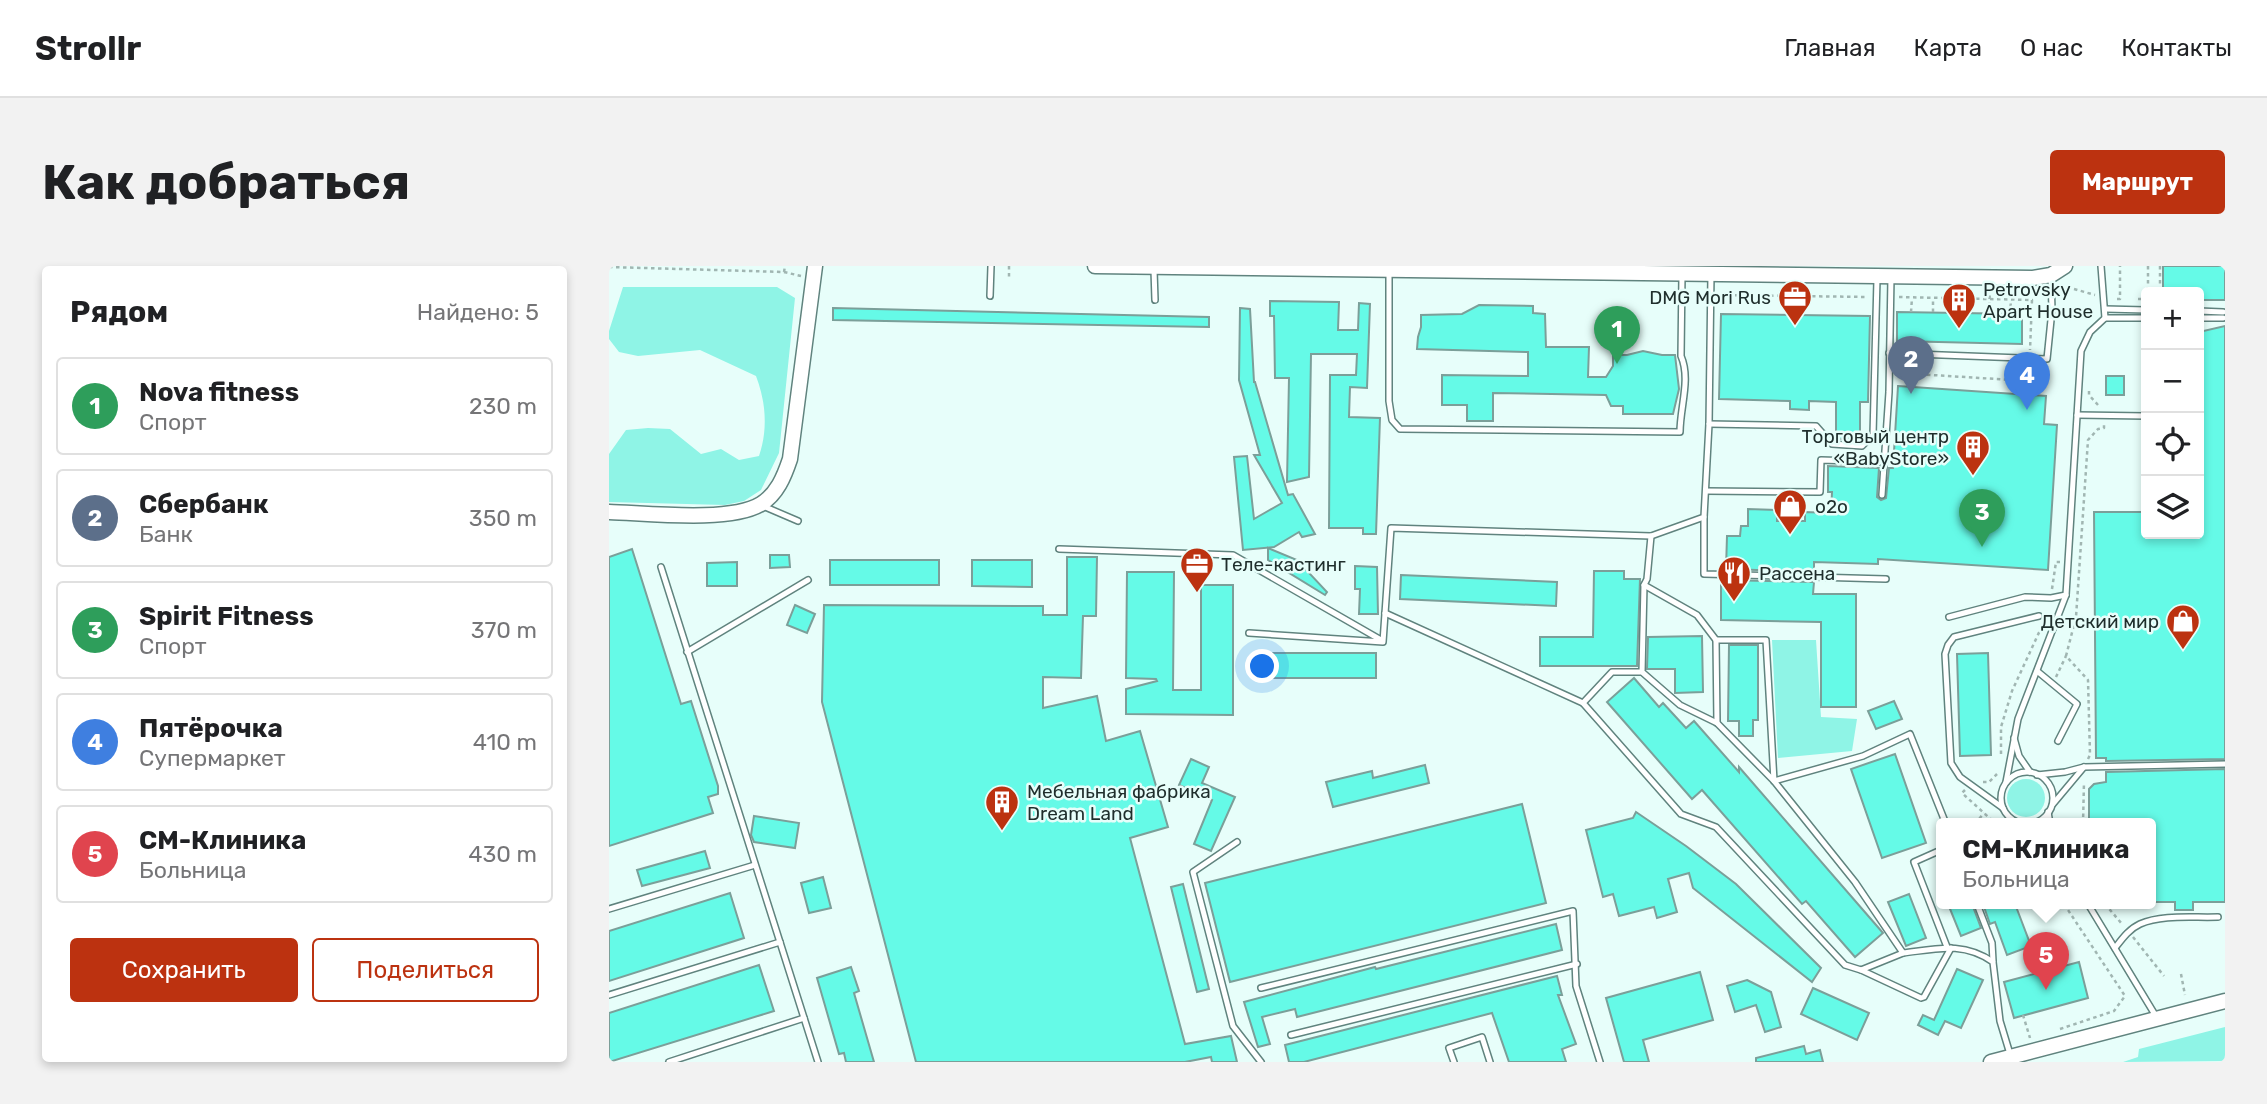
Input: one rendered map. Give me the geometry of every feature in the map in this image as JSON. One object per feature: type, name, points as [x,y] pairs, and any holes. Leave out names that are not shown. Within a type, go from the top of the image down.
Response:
[{"type":"street","points":[[609,512],[697,515],[737,513],[760,505],[775,492],[784,478],[790,459],[815,266]]},
{"type":"street","points":[[1095,266],[1601,270],[1682,274],[1718,272],[2033,278],[2051,275],[2065,266]]},
{"type":"street","points":[[1991,1062],[2225,1001]]},
{"type":"lane","points":[[991,266],[991,296]]},
{"type":"lane","points":[[2101,266],[2105,318]]},
{"type":"lane","points":[[1154,267],[1155,300]]},
{"type":"lane","points":[[1389,270],[1389,401],[1392,419],[1400,429],[1680,432],[1680,414],[1684,404],[1684,364],[1681,356],[1682,274]]},
{"type":"lane","points":[[1718,272],[1711,295],[1704,574],[1886,579]]},
{"type":"lane","points":[[1889,352],[2047,359],[2052,310],[2051,275]]},
{"type":"lane","points":[[1709,424],[1816,426],[1832,444],[1862,446],[1873,435],[1876,297],[1884,277]]},
{"type":"lane","points":[[1882,495],[1890,297],[1884,277]]},
{"type":"lane","points":[[2105,309],[2141,310]]},
{"type":"lane","points":[[2204,312],[2223,315],[2204,317]]},
{"type":"lane","points":[[2010,818],[2000,798],[2006,782],[2014,732],[2066,595],[2081,351],[2090,332],[2105,318],[2141,318]]},
{"type":"lane","points":[[2077,415],[2141,416]]},
{"type":"lane","points":[[1706,491],[1820,492],[1821,460],[1884,462]]},
{"type":"lane","points":[[760,505],[798,521]]},
{"type":"lane","points":[[1383,642],[1391,528],[1651,536],[1705,517]]},
{"type":"lane","points":[[1642,672],[1644,585],[1647,579],[1651,536]]},
{"type":"lane","points":[[1059,550],[1233,555],[1383,642]]},
{"type":"lane","points":[[660,568],[818,1062]]},
{"type":"lane","points":[[687,652],[808,580]]},
{"type":"lane","points":[[1644,585],[1697,615],[1716,640],[1717,723]]},
{"type":"lane","points":[[1949,617],[2025,597],[2051,598],[2066,595]]},
{"type":"lane","points":[[1385,613],[1583,703],[1681,814],[1716,827],[1845,965],[1921,998],[1924,997],[1949,948],[1914,862],[1936,852]]},
{"type":"lane","points":[[2003,808],[1960,777],[1951,763],[1945,654],[1954,637],[2042,617]]},
{"type":"lane","points":[[1249,633],[1383,642]]},
{"type":"lane","points":[[1716,640],[1766,640],[1774,781]]},
{"type":"lane","points":[[2036,671],[2077,704],[2058,741]]},
{"type":"lane","points":[[1583,703],[1612,673],[1642,672],[1680,705],[1717,723],[1774,781],[1855,882],[1903,953]]},
{"type":"lane","points":[[2014,732],[2019,755],[2030,772]]},
{"type":"lane","points":[[1774,781],[1863,756],[1910,734],[1944,818]]},
{"type":"lane","points":[[2037,775],[2116,765],[2225,764]]},
{"type":"lane","points":[[2115,774],[2116,765]]},
{"type":"lane","points":[[2041,818],[2084,767]]},
{"type":"lane","points":[[2006,782],[2020,772],[2037,775],[2051,787],[2053,804]]},
{"type":"lane","points":[[2048,812],[2049,818]]},
{"type":"lane","points":[[1237,842],[1193,872],[1233,1026],[1262,1062]]},
{"type":"lane","points":[[609,909],[755,865]]},
{"type":"lane","points":[[1979,909],[1992,943],[2000,1021],[2011,1057]]},
{"type":"lane","points":[[2091,909],[2157,1018]]},
{"type":"lane","points":[[1261,988],[1573,911],[1576,986],[1600,1062]]},
{"type":"lane","points":[[2115,948],[2128,932],[2139,924],[2160,919],[2218,917]]},
{"type":"lane","points":[[609,995],[780,943]]},
{"type":"lane","points":[[1860,970],[1903,953],[1949,948],[1970,949],[1993,962]]},
{"type":"lane","points":[[1291,1035],[1577,964]]},
{"type":"lane","points":[[669,1062],[804,1018]]},
{"type":"lane","points":[[1454,1062],[1449,1048],[1482,1037],[1490,1062]]},
{"type":"path","points":[[609,267],[785,272],[785,266]]},
{"type":"path","points":[[1009,266],[1009,278]]},
{"type":"path","points":[[2113,300],[2120,299],[2120,266]]},
{"type":"path","points":[[2147,266],[2148,287]]},
{"type":"path","points":[[2159,266],[2160,287]]},
{"type":"path","points":[[1989,313],[1990,287]]},
{"type":"path","points":[[1711,295],[1876,297]]},
{"type":"path","points":[[1889,372],[2029,381],[2032,300],[1890,297]]},
{"type":"path","points":[[1911,312],[1912,298]]},
{"type":"path","points":[[1933,298],[1933,312]]},
{"type":"path","points":[[2010,314],[2011,299]]},
{"type":"path","points":[[2053,685],[2066,656],[2076,617],[2088,440],[2098,429],[2104,428],[2105,408],[2095,403],[2089,395],[2088,383]]},
{"type":"path","points":[[2051,598],[2056,562],[2081,562]]},
{"type":"path","points":[[2001,755],[2001,727],[2012,691],[2042,617]]},
{"type":"path","points":[[2066,656],[2088,680],[2090,755],[2084,767],[2083,818]]},
{"type":"path","points":[[2079,759],[2090,755]]},
{"type":"path","points":[[1982,782],[1996,778],[2000,769]]},
{"type":"path","points":[[1980,818],[1984,813]]},
{"type":"path","points":[[2053,1031],[2114,1011],[2125,996],[2067,909]]},
{"type":"path","points":[[2181,974],[2185,995]]},
{"type":"path","points":[[2023,1015],[2029,1039],[2041,1035]]},
{"type":"green space","points":[[623,287],[777,287],[795,298],[779,453],[761,490],[744,501],[725,505],[609,502],[609,454],[626,430],[670,429],[701,454],[721,449],[739,460],[759,456],[765,426],[764,406],[756,376],[700,350],[638,356],[619,352],[609,339],[609,331]]},
{"type":"green space","points":[[1772,640],[1816,640],[1821,717],[1857,719],[1852,751],[1778,758]]},
{"type":"green space","points":[[2026,779],[2039,785],[2045,798],[2039,811],[2026,817],[2013,811],[2007,798],[2013,785]]},
{"type":"green space","points":[[2225,1027],[2225,1061],[2123,1062],[2138,1057],[2139,1049]]},
{"type":"building","points":[[2163,266],[2225,266],[2225,300],[2204,300],[2204,287],[2163,287]]},
{"type":"building","points":[[1270,301],[1339,302],[1338,330],[1358,330],[1359,303],[1370,304],[1367,388],[1350,387],[1349,417],[1380,418],[1376,534],[1363,534],[1363,528],[1329,528],[1330,375],[1356,375],[1357,354],[1311,354],[1309,477],[1287,482],[1289,378],[1275,378],[1274,316],[1270,316]]},
{"type":"building","points":[[1479,305],[1533,306],[1533,313],[1545,314],[1546,347],[1589,347],[1588,377],[1606,377],[1613,366],[1613,355],[1643,351],[1675,355],[1679,389],[1673,414],[1623,414],[1623,406],[1611,406],[1606,395],[1493,393],[1493,421],[1467,421],[1467,405],[1442,405],[1442,375],[1528,376],[1528,352],[1417,349],[1418,337],[1421,315],[1462,314]]},
{"type":"building","points":[[833,308],[1209,317],[1209,327],[833,320]]},
{"type":"building","points":[[1240,308],[1250,309],[1254,382],[1288,495],[1293,494],[1315,534],[1302,537],[1299,532],[1274,547],[1243,550],[1234,457],[1247,456],[1254,519],[1282,503],[1254,455],[1260,455],[1239,380]]},
{"type":"building","name":"Petrovsky Apart House","points":[[1897,312],[2022,314],[2022,344],[1897,341]]},
{"type":"building","points":[[1721,314],[1870,316],[1868,402],[1860,402],[1860,439],[1836,439],[1836,402],[1809,401],[1809,410],[1790,409],[1790,401],[1719,399]]},
{"type":"building","points":[[2225,326],[2225,759],[2106,761],[2106,758],[2096,758],[2094,512],[2141,512],[2141,539],[2204,539],[2204,331]]},
{"type":"building","points":[[2106,376],[2124,376],[2124,395],[2106,395]]},
{"type":"building","name":"Торговый центр «BabyStore»","points":[[1898,386],[2046,396],[2044,424],[2057,425],[2048,570],[1878,559],[1878,564],[1814,562],[1814,572],[1726,569],[1727,536],[1740,536],[1741,526],[1748,526],[1748,509],[1777,510],[1777,521],[1805,521],[1805,512],[1831,513],[1832,492],[1828,492],[1828,466],[1879,468],[1877,497],[1881,500],[1886,498],[1889,468],[1893,468]]},
{"type":"building","points":[[1268,548],[1297,560],[1327,592],[1325,595],[1268,560]]},
{"type":"building","points":[[632,549],[681,704],[691,701],[718,786],[718,794],[708,797],[713,813],[609,846],[609,557]]},
{"type":"building","points":[[770,555],[789,555],[790,567],[770,568]]},
{"type":"building","name":"Мебельная фабрика Dream Land","points":[[1067,557],[1097,557],[1096,616],[1083,616],[1081,678],[1043,677],[1043,708],[1097,696],[1106,741],[1140,731],[1168,827],[1130,838],[1185,1044],[1231,1036],[1237,1062],[1212,1062],[1211,1057],[1185,1062],[916,1062],[822,702],[824,605],[1043,606],[1043,615],[1067,615]]},
{"type":"building","points":[[830,560],[939,560],[939,585],[830,585]]},
{"type":"building","points":[[972,560],[1032,560],[1032,587],[972,586]]},
{"type":"building","points":[[737,562],[737,586],[707,586],[707,563]]},
{"type":"building","points":[[1355,566],[1377,567],[1378,614],[1359,614],[1360,589],[1355,589]]},
{"type":"building","points":[[1594,571],[1624,571],[1624,579],[1640,579],[1637,666],[1540,666],[1540,637],[1593,637]]},
{"type":"building","points":[[1127,572],[1174,572],[1173,690],[1201,690],[1201,585],[1233,585],[1233,715],[1126,714],[1126,689],[1157,681],[1126,678]]},
{"type":"building","points":[[1401,575],[1557,582],[1556,606],[1400,599]]},
{"type":"building","points":[[1721,580],[1814,582],[1813,594],[1856,594],[1856,707],[1821,707],[1821,622],[1721,620]]},
{"type":"building","points":[[795,605],[815,614],[807,633],[787,625]]},
{"type":"building","points":[[1702,636],[1703,692],[1675,693],[1675,669],[1647,669],[1648,637]]},
{"type":"building","points":[[1729,645],[1758,645],[1758,720],[1753,720],[1753,736],[1739,736],[1739,721],[1728,721]]},
{"type":"building","points":[[1261,653],[1376,653],[1376,678],[1261,678]]},
{"type":"building","points":[[1988,653],[1991,755],[1960,756],[1957,654]]},
{"type":"building","points":[[1634,678],[1659,707],[1663,703],[1686,728],[1694,721],[1739,772],[1739,767],[1883,933],[1855,957],[1806,901],[1802,904],[1702,790],[1692,799],[1607,702]]},
{"type":"building","points":[[1894,701],[1902,719],[1876,729],[1868,711]]},
{"type":"building","points":[[1895,754],[1926,843],[1882,858],[1851,769]]},
{"type":"building","points":[[1191,759],[1209,767],[1202,783],[1235,797],[1211,851],[1194,844],[1212,800],[1179,785]]},
{"type":"building","points":[[1425,765],[1429,783],[1333,807],[1326,782],[1372,771],[1373,778]]},
{"type":"building","points":[[2225,769],[2225,902],[2193,902],[2193,910],[2175,910],[2175,902],[2156,902],[2156,818],[2089,818],[2089,789],[2094,784],[2106,782],[2106,772]]},
{"type":"building","points":[[1522,804],[1546,903],[1230,982],[1205,883]]},
{"type":"building","points":[[1636,812],[1736,884],[1821,968],[1812,982],[1693,888],[1689,873],[1668,879],[1677,912],[1657,918],[1654,907],[1619,916],[1613,894],[1603,897],[1586,830],[1633,818]]},
{"type":"building","points":[[754,816],[799,823],[795,848],[754,842],[751,835]]},
{"type":"building","points":[[705,851],[710,868],[642,886],[637,870]]},
{"type":"building","points":[[823,877],[831,908],[809,913],[801,883]]},
{"type":"building","points":[[1183,884],[1209,989],[1197,992],[1171,887]]},
{"type":"building","points":[[730,893],[744,938],[609,981],[609,931]]},
{"type":"building","points":[[1909,894],[1926,938],[1906,946],[1888,902]]},
{"type":"building","points":[[1950,909],[1974,909],[1981,928],[1961,936]]},
{"type":"building","points":[[1985,909],[2017,909],[2031,946],[2007,955],[1995,922],[1990,924]]},
{"type":"building","points":[[1556,924],[1562,950],[1297,1017],[1295,1009],[1262,1017],[1270,1044],[1258,1047],[1244,1002],[1375,967],[1376,969]]},
{"type":"building","points":[[2079,962],[2088,998],[2014,1018],[2004,982]]},
{"type":"building","points":[[759,965],[774,1011],[609,1062],[609,1013]]},
{"type":"building","points":[[851,967],[859,991],[854,993],[874,1062],[846,1062],[844,1053],[839,1054],[817,978]]},
{"type":"building","points":[[1957,969],[1983,980],[1961,1028],[1945,1021],[1938,1035],[1918,1025],[1923,1015],[1934,1020]]},
{"type":"building","points":[[1700,972],[1713,1020],[1643,1040],[1649,1062],[1624,1062],[1606,998]]},
{"type":"building","points":[[1557,976],[1562,995],[1558,995],[1576,1044],[1562,1049],[1566,1062],[1509,1062],[1492,1013],[1304,1062],[1289,1062],[1285,1045]]},
{"type":"building","points":[[1747,980],[1771,992],[1781,1027],[1765,1032],[1756,1005],[1735,1012],[1727,986]]},
{"type":"building","points":[[1813,988],[1869,1013],[1857,1040],[1801,1014]]},
{"type":"building","points":[[1804,1046],[1806,1054],[1820,1050],[1823,1062],[1756,1062],[1756,1058]]},
{"type":"place","name":"DMG Mori Rus","points":[[1795,327]]},
{"type":"place","name":"Petrovsky Apart House","points":[[1959,330]]},
{"type":"place","name":"Nova fitness","points":[[1617,364]]},
{"type":"place","name":"Сбербанк","points":[[1911,394]]},
{"type":"place","name":"Пятёрочка","points":[[2027,410]]},
{"type":"place","name":"Торговый центр «BabyStore»","points":[[1973,477]]},
{"type":"place","name":"o2o","points":[[1790,536]]},
{"type":"place","name":"Spirit Fitness","points":[[1982,547]]},
{"type":"place","name":"Теле-кастинг","points":[[1197,594]]},
{"type":"place","name":"Рассена","points":[[1734,603]]},
{"type":"place","name":"Детский мир","points":[[2183,651]]},
{"type":"place","name":"Мебельная фабрика Dream Land","points":[[1002,832]]},
{"type":"place","name":"СМ-Клиника","points":[[2046,990]]}]
